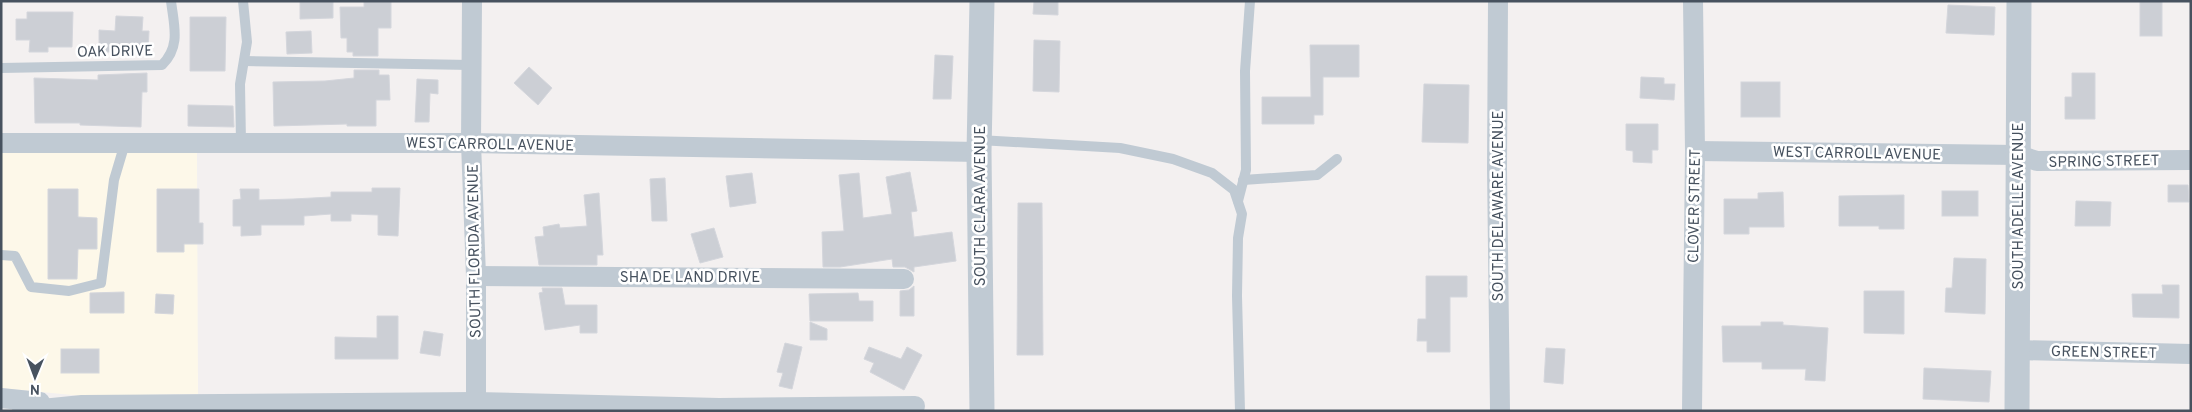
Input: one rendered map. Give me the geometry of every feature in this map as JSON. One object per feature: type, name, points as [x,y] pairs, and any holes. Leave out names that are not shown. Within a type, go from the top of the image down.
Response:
[{"type":"street","name":"SOUTH FLORIDA AVENUE","points":[[472,1],[471,143],[476,276],[476,406]]},
{"type":"street","name":"SOUTH CLARA AVENUE","points":[[982,1],[979,146],[982,411]]},
{"type":"street","name":"SOUTH DELAWARE AVENUE","points":[[1498,1],[1497,168],[1500,411]]},
{"type":"street","name":"CLOVER STREET","points":[[1692,411],[1695,151],[1693,1]]},
{"type":"street","name":"SOUTH ADELLE AVENUE","points":[[2018,411],[2019,1]]},
{"type":"street","name":"WEST CARROLL AVENUE","points":[[1,143],[979,146]]},
{"type":"street","name":"WEST CARROLL AVENUE","points":[[1695,151],[2018,155]]},
{"type":"street","name":"SPRING STREET","points":[[2018,155],[2037,161],[2191,160]]},
{"type":"street","name":"SHA DE LAND DRIVE","points":[[476,276],[904,278]]},
{"type":"street","name":"GREEN STREET","points":[[2017,350],[2191,354]]},
{"type":"street","points":[[1,398],[82,406]]},
{"type":"street","points":[[22,411],[82,406],[719,408],[915,406]]},
{"type":"lane","name":"OAK DRIVE","points":[[1,68],[162,65],[168,59],[176,38],[171,1]]},
{"type":"lane","points":[[241,143],[240,84],[247,42],[242,1]]},
{"type":"lane","points":[[1238,201],[1246,170],[1245,71],[1250,1]]},
{"type":"lane","points":[[244,61],[471,65]]},
{"type":"lane","points":[[1,255],[14,256],[31,287],[69,291],[101,283],[114,180],[124,143]]},
{"type":"lane","points":[[979,146],[1120,148],[1173,159],[1212,173],[1234,190],[1242,214],[1238,238],[1237,296],[1240,411]]},
{"type":"lane","points":[[1243,180],[1317,175],[1337,159]]},
{"type":"shaded area","points":[[1,153],[197,153],[198,394],[82,396],[1,388]]},
{"type":"building","points":[[1034,1],[1058,1],[1058,15],[1033,14]]},
{"type":"building","points":[[2140,1],[2162,1],[2162,36],[2140,36]]},
{"type":"building","points":[[300,2],[333,2],[333,18],[300,19]]},
{"type":"building","points":[[364,2],[391,2],[391,28],[378,28],[378,56],[353,56],[353,52],[347,52],[347,38],[341,38],[340,7],[364,7]]},
{"type":"building","points":[[1948,5],[1995,7],[1994,35],[1946,33]]},
{"type":"building","points":[[27,12],[73,12],[72,47],[48,47],[48,52],[29,52],[30,40],[16,40],[16,19],[27,19]]},
{"type":"building","points":[[116,16],[143,17],[142,31],[149,31],[148,52],[99,52],[99,30],[115,31]]},
{"type":"building","points":[[190,17],[226,17],[225,71],[190,71]]},
{"type":"building","points":[[311,31],[312,53],[287,54],[286,32]]},
{"type":"building","points":[[1034,40],[1060,41],[1059,92],[1033,91]]},
{"type":"building","points":[[1310,45],[1359,45],[1359,77],[1323,77],[1323,115],[1314,115],[1314,124],[1262,124],[1262,97],[1311,97]]},
{"type":"building","points":[[935,55],[953,56],[951,99],[933,99]]},
{"type":"building","points":[[529,67],[552,88],[538,105],[514,83]]},
{"type":"building","points":[[354,70],[379,70],[379,75],[389,75],[390,100],[376,100],[376,126],[347,126],[347,124],[274,126],[273,82],[325,81],[354,78]]},
{"type":"building","points":[[147,73],[147,92],[142,92],[141,127],[80,125],[80,123],[35,123],[34,78],[98,80],[98,75]]},
{"type":"building","points":[[2072,73],[2095,73],[2095,119],[2065,119],[2065,97],[2072,97]]},
{"type":"building","points":[[1641,77],[1664,78],[1664,84],[1675,84],[1674,100],[1640,98]]},
{"type":"building","points":[[417,79],[438,80],[438,94],[430,93],[429,122],[415,122]]},
{"type":"building","points":[[1741,82],[1780,82],[1780,117],[1741,117]]},
{"type":"building","points":[[1424,84],[1469,85],[1468,143],[1422,142]]},
{"type":"building","points":[[188,105],[233,106],[234,127],[188,126]]},
{"type":"building","points":[[1626,124],[1658,124],[1658,150],[1652,150],[1652,163],[1633,162],[1633,151],[1626,150]]},
{"type":"building","points":[[910,172],[917,211],[911,212],[914,237],[952,232],[956,261],[914,267],[914,272],[905,267],[893,267],[892,259],[840,267],[823,267],[822,232],[844,231],[839,175],[859,173],[863,218],[892,214],[886,177]]},
{"type":"building","points":[[752,173],[756,203],[730,207],[726,176]]},
{"type":"building","points":[[665,178],[667,221],[652,221],[650,179]]},
{"type":"building","points":[[2168,185],[2188,185],[2189,202],[2168,202]]},
{"type":"building","points":[[372,188],[400,188],[398,236],[378,235],[378,215],[351,214],[351,221],[331,221],[331,214],[304,216],[304,225],[261,225],[261,235],[241,236],[241,226],[233,226],[233,200],[241,199],[240,189],[259,189],[259,200],[331,197],[331,192],[372,192]]},
{"type":"building","points":[[48,189],[78,189],[78,217],[97,218],[97,249],[78,249],[77,279],[48,279]]},
{"type":"building","points":[[157,189],[199,189],[199,223],[203,223],[203,244],[184,244],[184,252],[157,252]]},
{"type":"building","points":[[1942,191],[1978,191],[1978,216],[1942,216]]},
{"type":"building","points":[[1783,192],[1784,227],[1749,227],[1749,234],[1724,234],[1724,199],[1758,199],[1758,193]]},
{"type":"building","points":[[599,193],[603,255],[597,255],[597,265],[539,265],[535,237],[544,236],[543,227],[559,224],[560,228],[587,226],[584,195]]},
{"type":"building","points":[[1904,195],[1904,229],[1879,229],[1879,226],[1839,226],[1839,196]]},
{"type":"building","points":[[2076,201],[2111,202],[2110,226],[2075,226]]},
{"type":"building","points":[[1018,203],[1042,203],[1043,355],[1017,355]]},
{"type":"building","points":[[714,228],[723,257],[700,263],[691,234]]},
{"type":"building","points":[[1954,258],[1986,259],[1985,314],[1945,312],[1946,288],[1952,288]]},
{"type":"building","points":[[1426,276],[1467,276],[1467,297],[1450,297],[1450,352],[1427,352],[1427,341],[1417,341],[1418,319],[1426,319]]},
{"type":"building","points":[[2162,285],[2179,285],[2179,318],[2133,317],[2132,294],[2163,294]]},
{"type":"building","points":[[914,286],[914,316],[900,316],[900,291],[909,290]]},
{"type":"building","points":[[542,288],[562,288],[565,305],[597,305],[597,333],[580,333],[580,325],[545,330],[539,293],[543,292]]},
{"type":"building","points":[[1864,291],[1904,291],[1904,334],[1864,333]]},
{"type":"building","points":[[124,292],[124,313],[90,313],[90,293]]},
{"type":"building","points":[[858,293],[859,301],[873,301],[873,321],[810,321],[809,294]]},
{"type":"building","points":[[156,294],[174,295],[173,314],[155,313]]},
{"type":"building","points":[[377,316],[398,316],[398,359],[335,359],[335,337],[377,338]]},
{"type":"building","points":[[810,322],[827,329],[827,340],[810,340]]},
{"type":"building","points":[[1761,322],[1783,322],[1783,325],[1828,328],[1825,381],[1805,380],[1806,369],[1762,369],[1762,362],[1723,362],[1722,326],[1761,326]]},
{"type":"building","points":[[424,331],[443,334],[440,356],[420,353]]},
{"type":"building","points":[[785,343],[802,347],[792,389],[779,386],[783,373],[777,372]]},
{"type":"building","points":[[869,347],[901,359],[907,347],[922,355],[904,390],[870,372],[874,363],[864,359]]},
{"type":"building","points":[[1546,348],[1565,349],[1563,384],[1544,382]]},
{"type":"building","points":[[61,349],[99,349],[99,373],[61,373]]},
{"type":"building","points":[[1924,368],[1991,371],[1989,402],[1923,399]]}]
